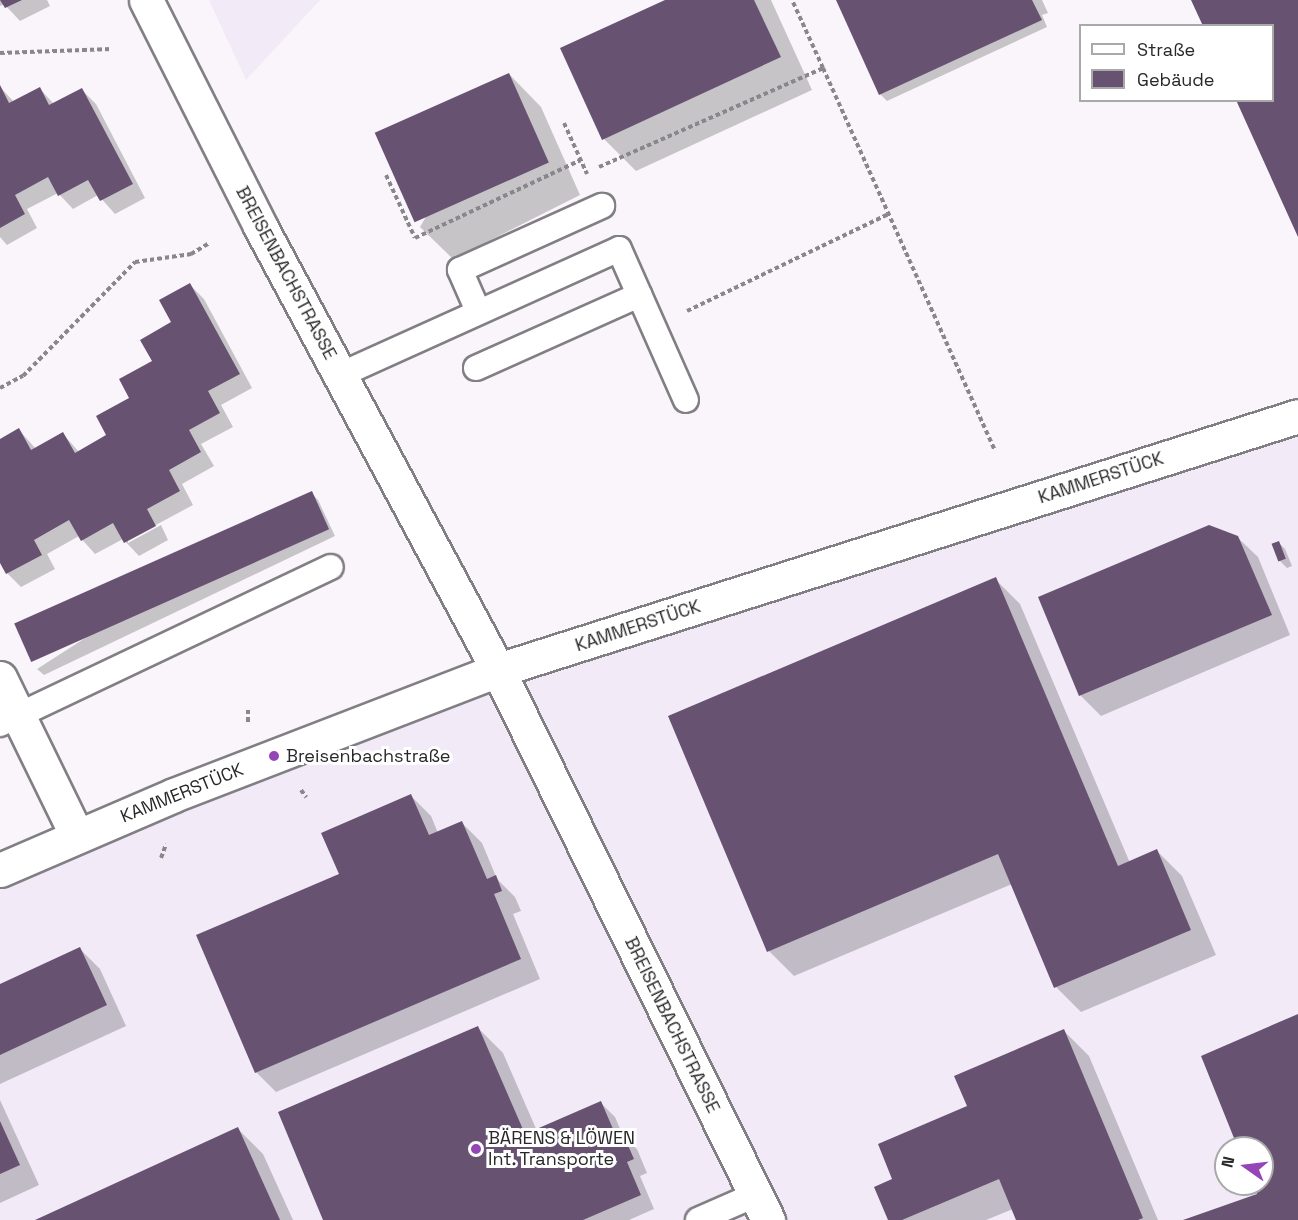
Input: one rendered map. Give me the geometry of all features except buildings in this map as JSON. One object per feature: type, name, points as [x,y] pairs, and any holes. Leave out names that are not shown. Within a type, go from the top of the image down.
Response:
[{"type":"street","name":"BREISENBACHSTRASSE","points":[[146,0],[260,226],[498,670],[762,1207]]},
{"type":"street","name":"KAMMERSTÜCK","points":[[0,870],[174,795],[498,670],[1295,424]]},
{"type":"street","points":[[0,678],[9,720],[77,837]]},
{"type":"lane","points":[[478,311],[460,270],[602,206]]},
{"type":"lane","points":[[340,375],[619,249],[686,400]]},
{"type":"lane","points":[[476,368],[639,295]]},
{"type":"lane","points":[[9,720],[331,567]]},
{"type":"lane","points":[[698,1220],[762,1207]]},
{"type":"path","points":[[792,0],[995,450]]},
{"type":"path","points":[[0,53],[112,49]]},
{"type":"path","points":[[587,173],[823,68]]},
{"type":"path","points":[[564,123],[602,206]]},
{"type":"path","points":[[386,175],[415,238],[581,160]]},
{"type":"path","points":[[654,327],[889,214]]},
{"type":"path","points":[[0,388],[23,376],[135,262],[191,254],[209,243]]},
{"type":"shaded area","points":[[209,0],[320,0],[246,80]]},
{"type":"shaded area","points":[[1298,416],[1298,1220],[0,1220],[0,870],[174,795]]},
{"type":"place","name":"Breisenbachstraße","points":[[274,756]]},
{"type":"place","name":"BÄRENS & LÖWEN Int. Transporte","points":[[476,1149]]}]
